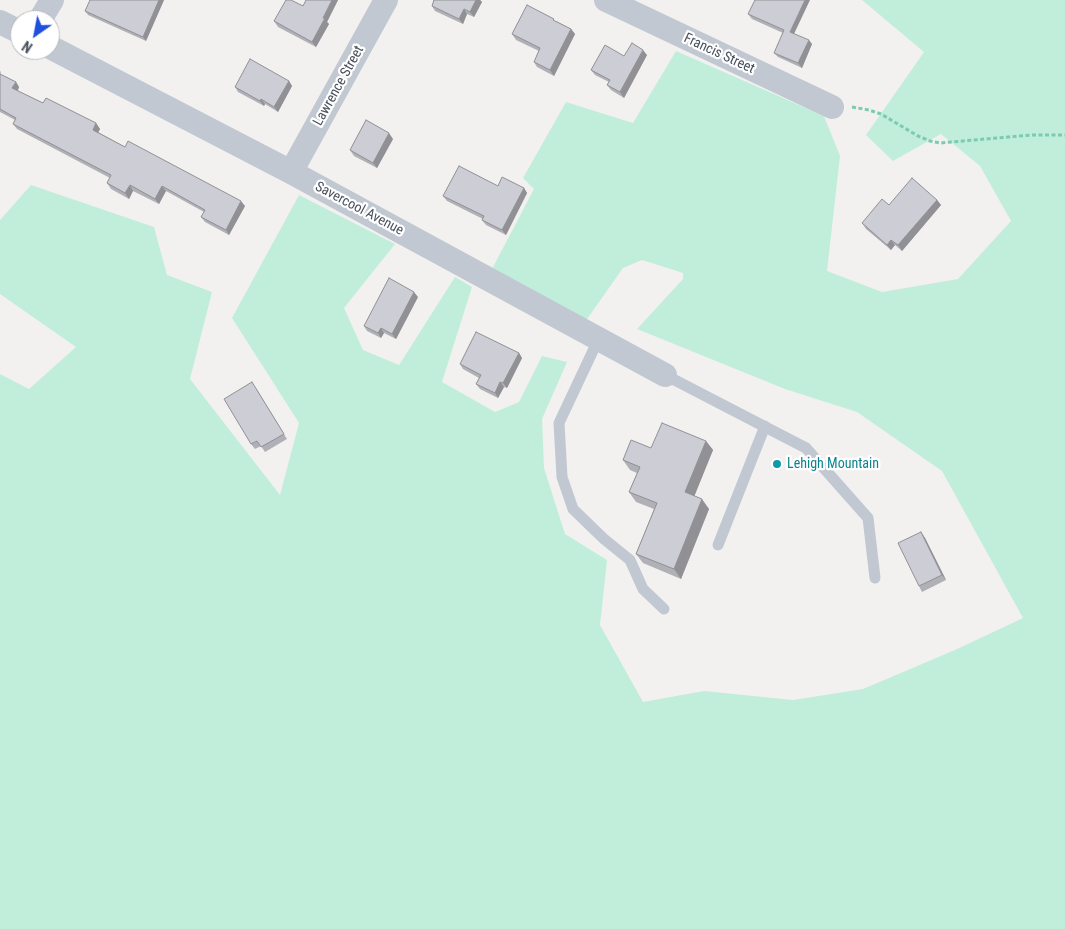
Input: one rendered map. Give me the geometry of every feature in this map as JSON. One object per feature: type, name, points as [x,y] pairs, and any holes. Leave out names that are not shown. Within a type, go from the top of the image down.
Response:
[{"type":"street","name":"Lawrence Street","points":[[291,172],[386,0]]},
{"type":"street","name":"Francis Street","points":[[606,0],[832,107]]},
{"type":"street","name":"Savercool Avenue","points":[[60,52],[291,172],[665,374]]},
{"type":"lane","points":[[598,338],[559,424],[562,477],[573,509],[604,539],[630,560],[642,589],[664,609]]},
{"type":"lane","points":[[665,374],[806,448],[868,518],[875,578]]},
{"type":"lane","points":[[718,545],[765,426]]},
{"type":"path","points":[[832,107],[845,106],[869,110],[889,118],[918,136],[940,143],[1031,134],[1065,135]]},
{"type":"green space","points":[[862,0],[1065,0],[1065,929],[0,929],[0,374],[29,389],[76,347],[0,294],[0,220],[31,185],[154,227],[167,275],[212,292],[190,379],[280,495],[299,423],[232,318],[299,195],[395,244],[344,308],[363,350],[399,365],[455,277],[472,287],[442,382],[495,412],[519,402],[542,356],[567,362],[542,419],[544,468],[565,534],[607,560],[600,625],[643,702],[704,691],[793,700],[863,689],[955,650],[1023,618],[942,471],[857,412],[785,389],[637,329],[683,279],[683,273],[642,260],[623,268],[585,322],[492,269],[534,189],[523,178],[566,102],[633,123],[676,51],[824,116],[840,156],[827,271],[882,292],[958,279],[1011,221],[980,166],[941,134],[893,161],[866,135],[924,52]]},
{"type":"building","points":[[90,0],[159,0],[143,37],[85,11]]},
{"type":"building","points":[[286,0],[291,0],[303,6],[306,0],[332,0],[312,42],[274,21]]},
{"type":"building","points":[[434,0],[476,0],[470,12],[464,9],[459,19],[432,6]]},
{"type":"building","points":[[755,0],[805,0],[790,32],[809,40],[798,63],[774,53],[784,30],[748,14]]},
{"type":"building","points":[[527,5],[571,29],[550,70],[534,62],[540,48],[512,34]]},
{"type":"building","points":[[632,43],[643,50],[620,92],[607,85],[610,80],[591,70],[605,45],[624,56]]},
{"type":"building","points":[[250,59],[289,81],[274,107],[235,87]]},
{"type":"building","points":[[0,74],[16,82],[12,88],[43,103],[46,98],[96,123],[93,130],[125,147],[128,141],[241,201],[226,230],[201,217],[205,210],[162,186],[155,199],[130,185],[125,193],[107,183],[111,175],[13,124],[16,118],[0,109]]},
{"type":"building","points":[[366,120],[389,133],[373,163],[350,150]]},
{"type":"building","points":[[459,166],[498,186],[502,177],[524,188],[502,230],[482,220],[484,216],[443,196]]},
{"type":"building","points":[[912,178],[937,200],[898,245],[891,240],[887,245],[862,223],[882,199],[889,205]]},
{"type":"building","points":[[389,278],[414,292],[392,334],[381,328],[378,333],[364,326]]},
{"type":"building","points":[[476,332],[519,353],[503,383],[500,382],[495,393],[476,384],[481,375],[460,364]]},
{"type":"building","points":[[252,382],[284,434],[261,447],[257,441],[251,444],[224,399]]},
{"type":"building","points":[[662,423],[706,441],[685,492],[702,499],[674,569],[636,554],[657,503],[629,492],[640,467],[623,460],[631,440],[651,448]]},
{"type":"building","points":[[921,532],[942,575],[919,586],[898,543]]},
{"type":"place","name":"Lehigh Mountain","points":[[777,464]]}]
